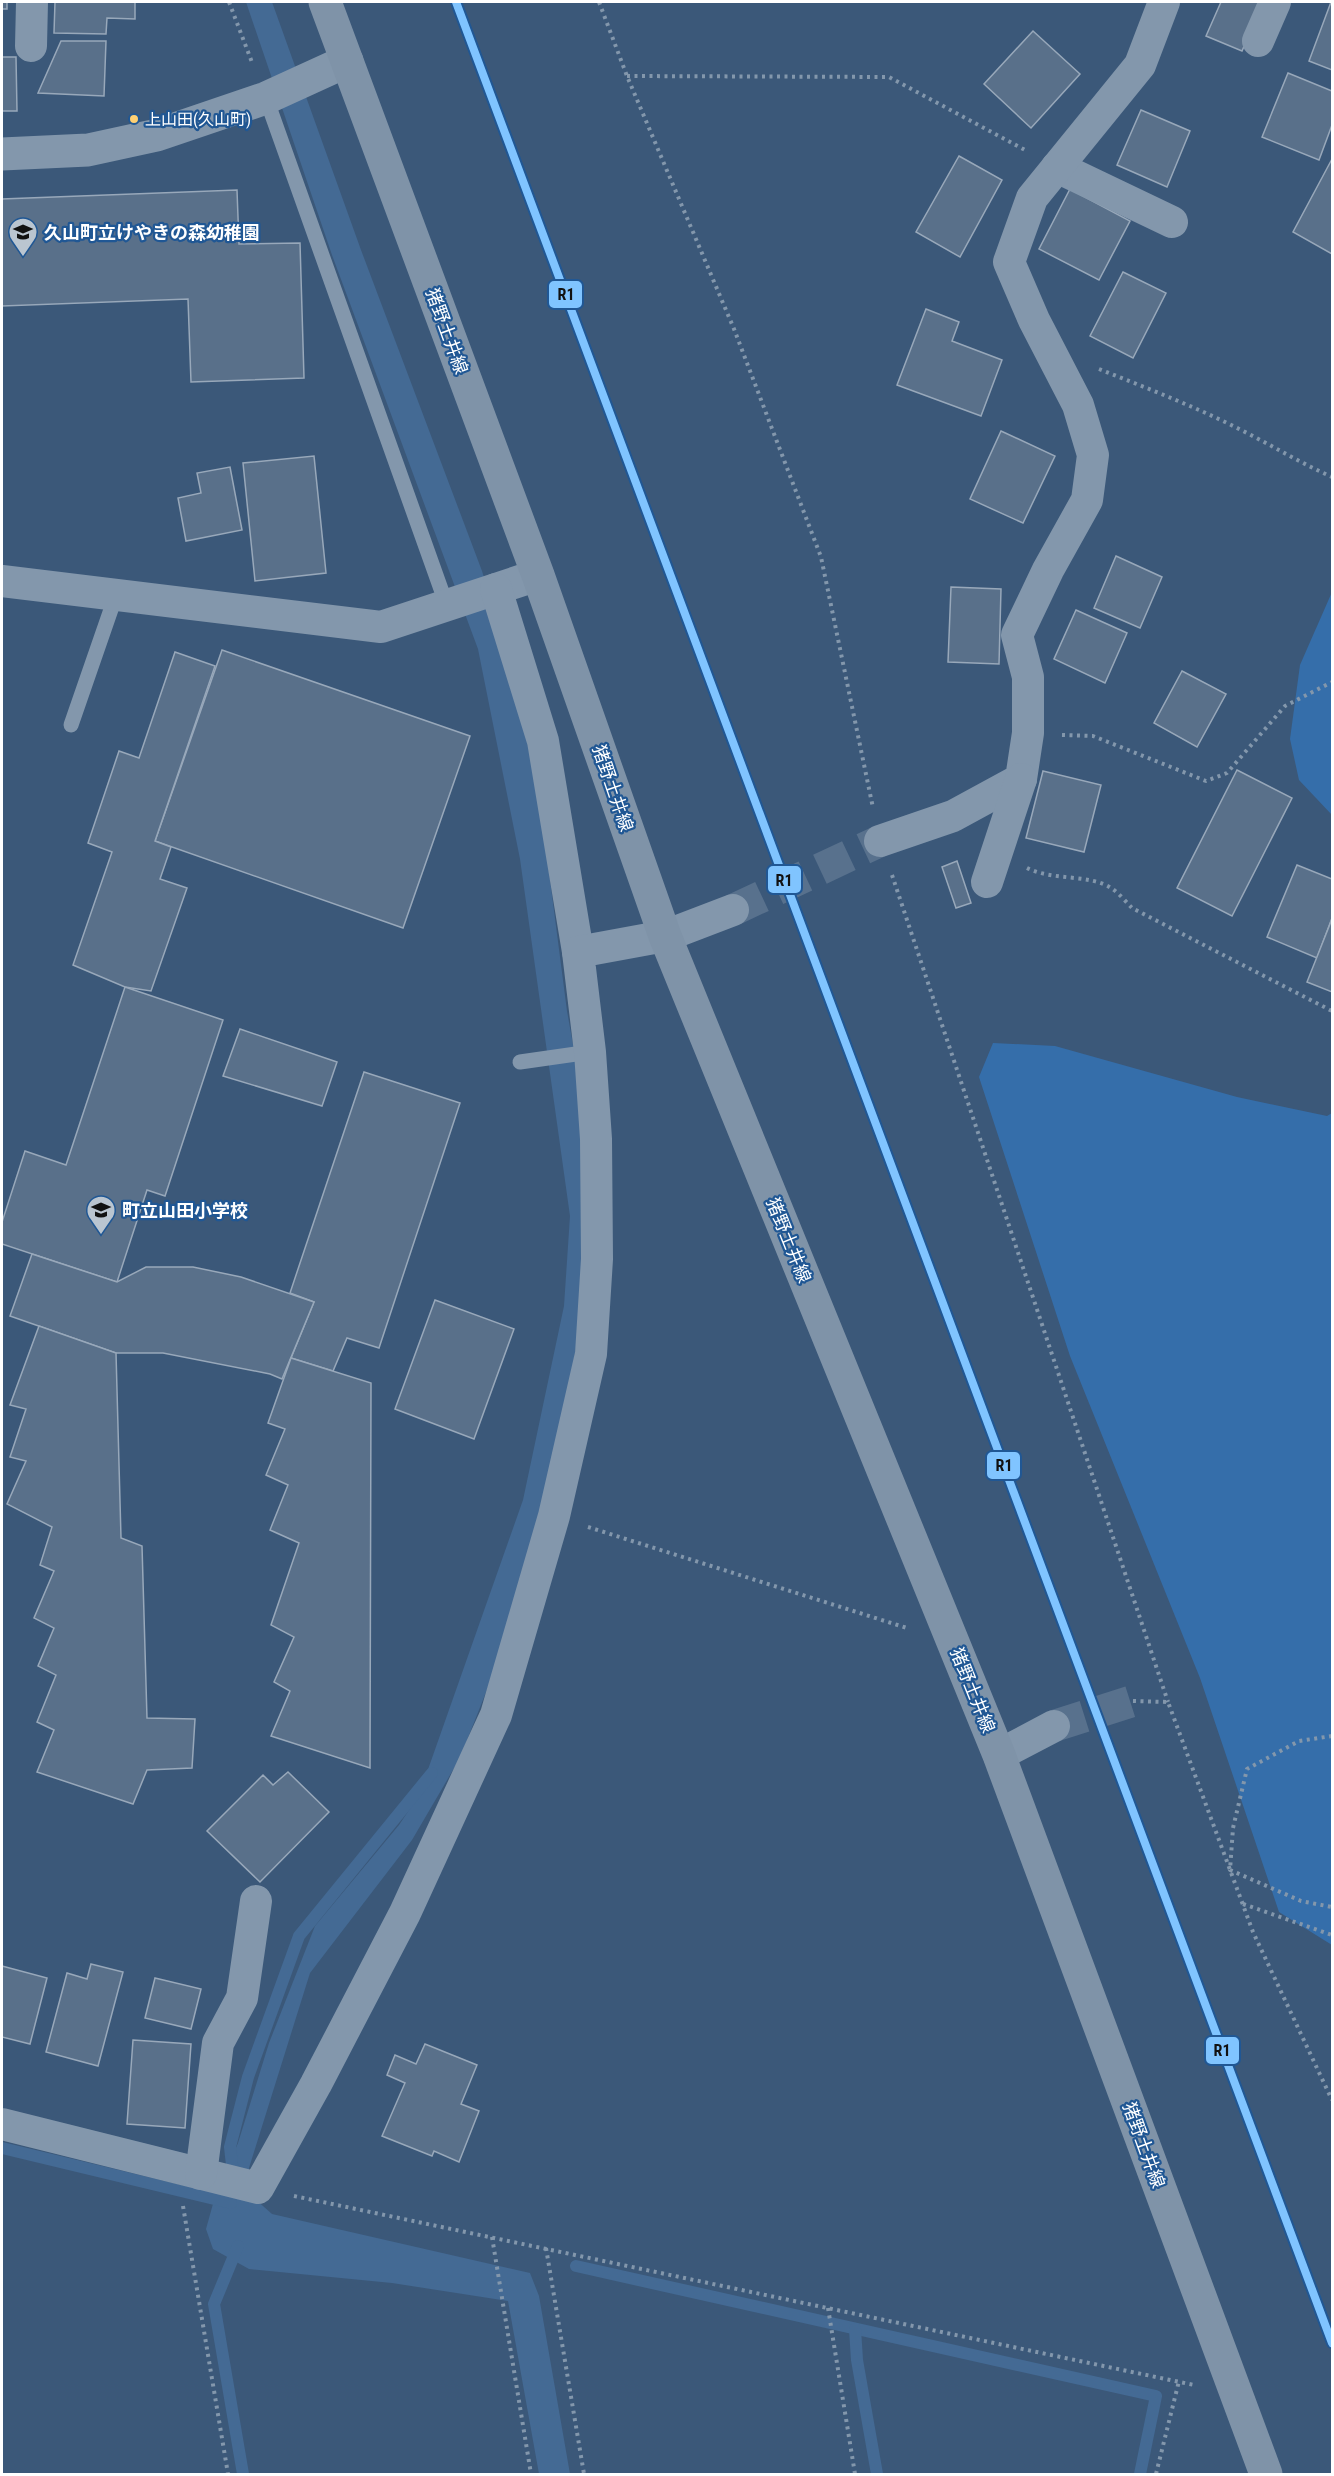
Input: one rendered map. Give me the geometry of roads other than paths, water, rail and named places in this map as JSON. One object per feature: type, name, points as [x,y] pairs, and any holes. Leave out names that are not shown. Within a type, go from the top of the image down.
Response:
[{"type":"main road","name":"猪野土井線","points":[[325,2],[538,575],[665,936],[999,1755],[1266,2475]]},
{"type":"street","points":[[31,46],[32,2]]},
{"type":"street","points":[[992,868],[1021,779],[1028,733],[1028,678],[1017,635],[1048,570],[1087,500],[1093,455],[1078,405],[1048,348],[1009,262],[1032,198],[1140,65],[1164,2]]},
{"type":"street","points":[[1258,41],[1275,2]]},
{"type":"street","points":[[2,154],[88,150],[157,135],[266,98],[347,61]]},
{"type":"street","points":[[1057,167],[1172,222]]},
{"type":"street","points":[[2,581],[381,627],[538,575]]},
{"type":"street","points":[[2,2124],[258,2188],[316,2084],[405,1913],[496,1715],[554,1516],[591,1354],[597,1259],[596,1138],[590,1052],[578,952],[543,741],[496,589]]},
{"type":"street","points":[[880,841],[953,816],[1021,779]]},
{"type":"street","points":[[578,952],[665,936],[733,910]]},
{"type":"street","points":[[999,1755],[1054,1726]]},
{"type":"street","points":[[198,2173],[218,2043],[242,1998],[256,1902]]},
{"type":"lane","points":[[266,98],[447,606]]},
{"type":"lane","points":[[71,725],[116,595]]},
{"type":"lane","points":[[520,1062],[590,1052]]},
{"type":"waterway","points":[[233,2174],[230,2147],[248,2077],[299,1936],[432,1773]]},
{"type":"waterway","points":[[2,2148],[231,2203]]},
{"type":"waterway","points":[[238,2246],[214,2304],[243,2474]]},
{"type":"waterway","points":[[576,2266],[1156,2396],[1140,2474]]},
{"type":"waterway","points":[[855,2329],[857,2360],[877,2474]]},
{"type":"tunnel","points":[[733,910],[880,841]]},
{"type":"tunnel","points":[[1054,1726],[1133,1701]]},
{"type":"place","name":"上山田(久山町)","points":[[134,119]]},
{"type":"place","name":"久山町立けやきの森幼稚園","points":[[23,258]]},
{"type":"place","name":"町立山田小学校","points":[[101,1236]]}]
